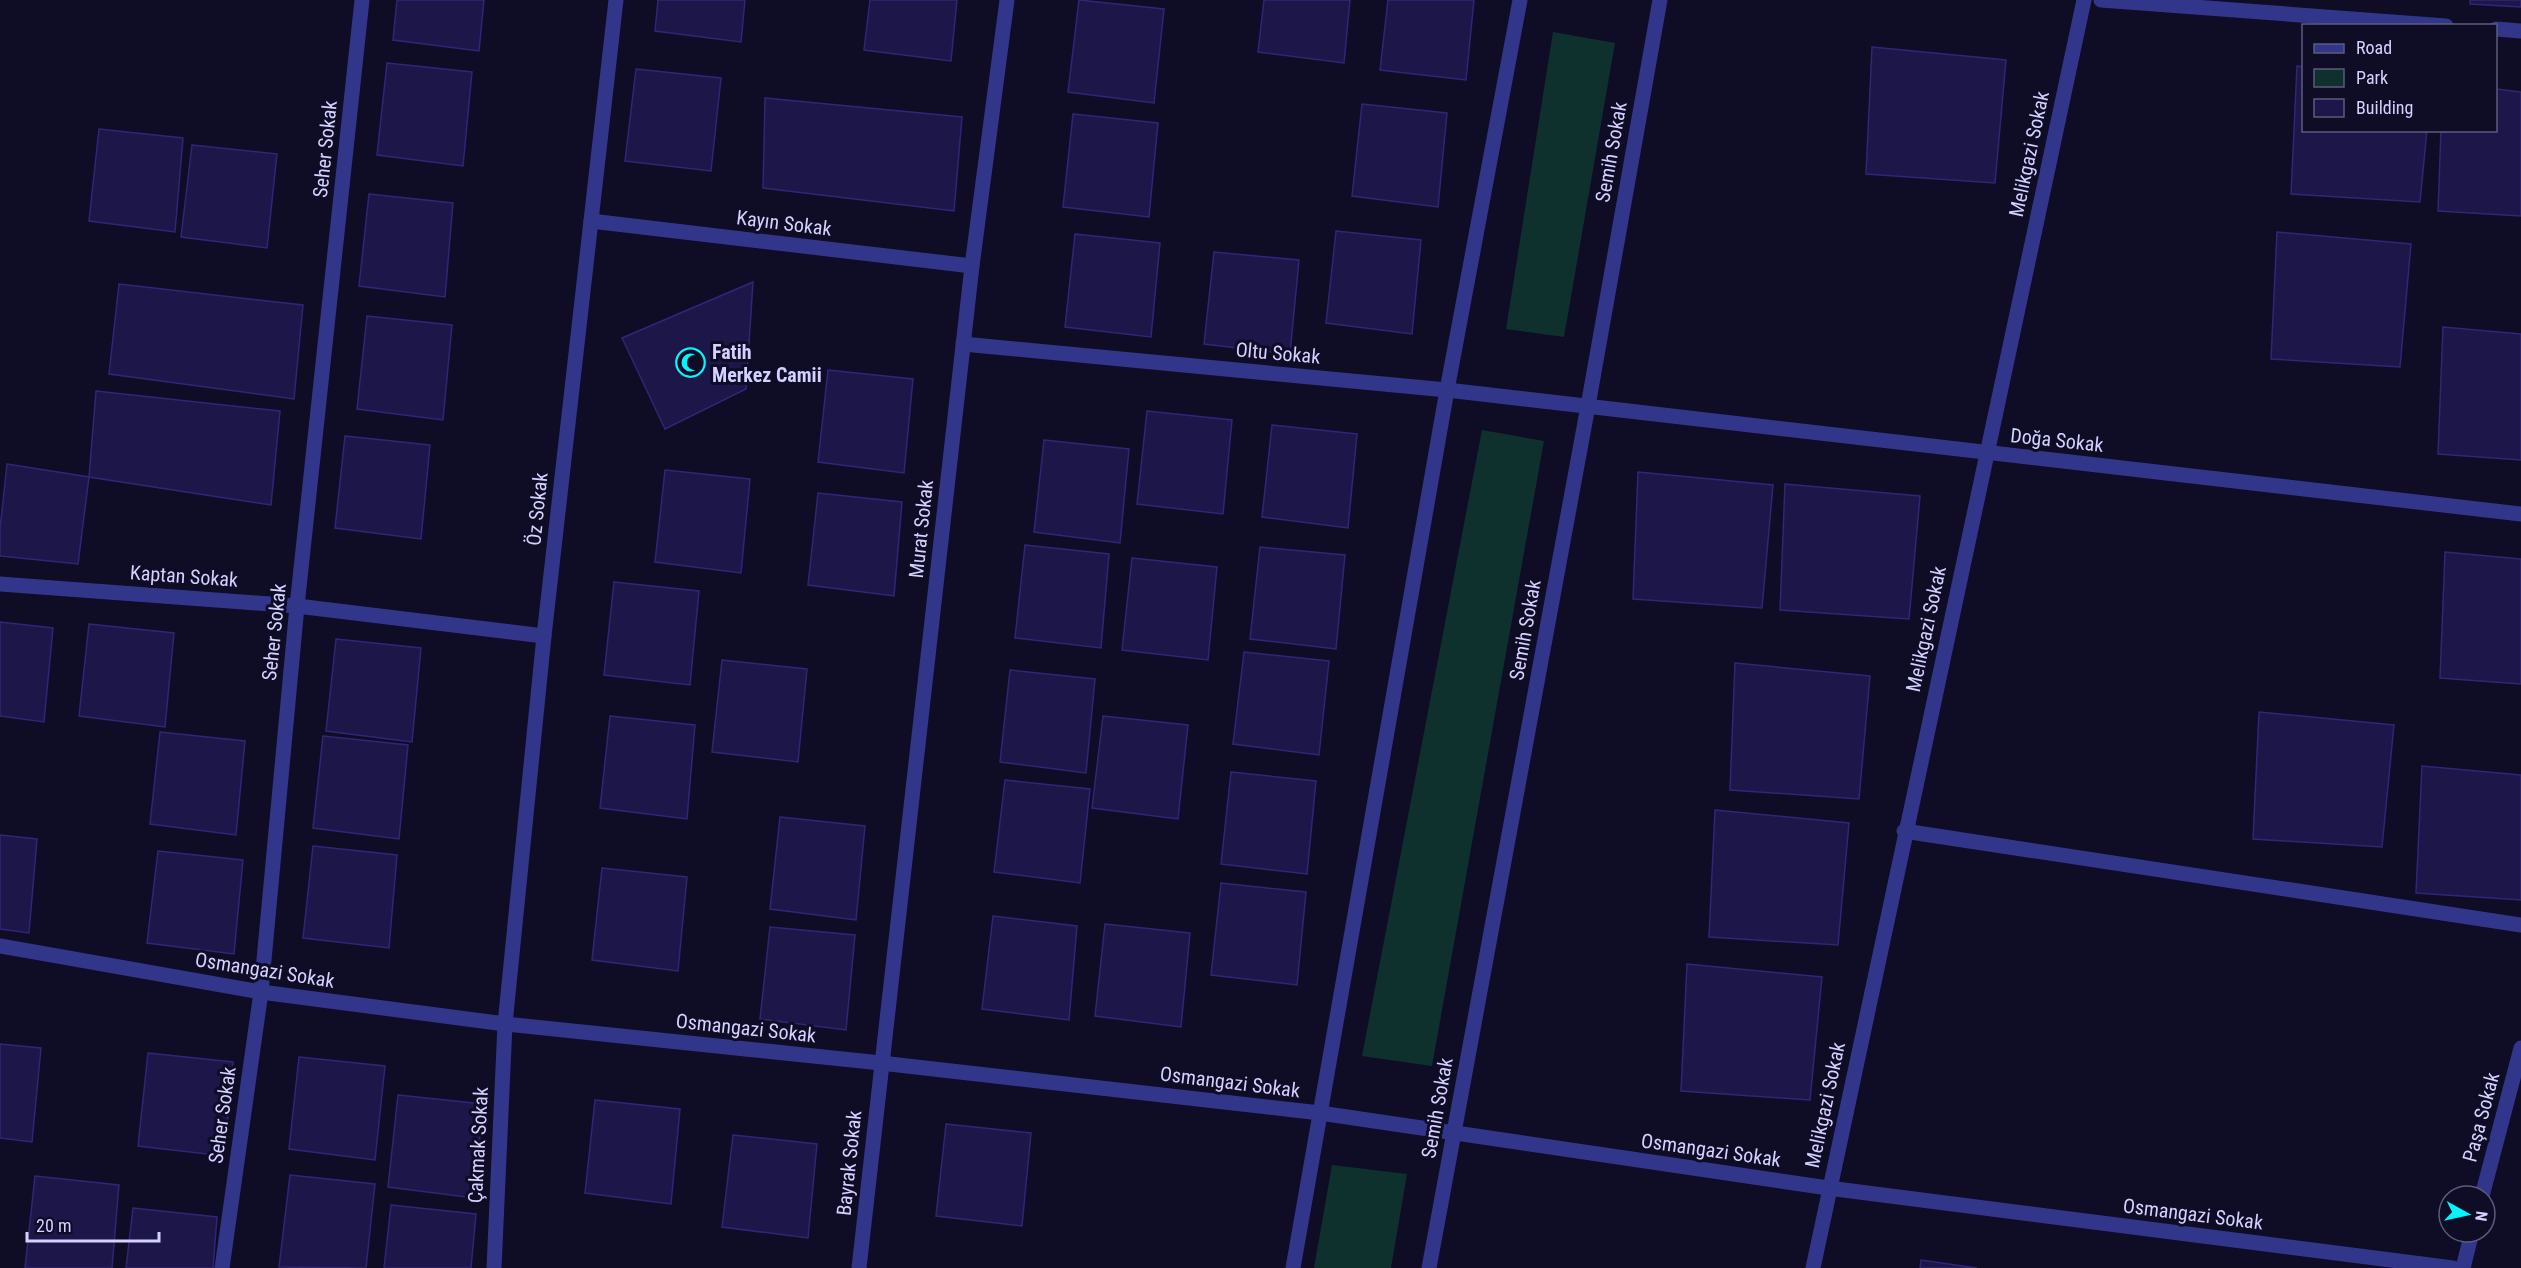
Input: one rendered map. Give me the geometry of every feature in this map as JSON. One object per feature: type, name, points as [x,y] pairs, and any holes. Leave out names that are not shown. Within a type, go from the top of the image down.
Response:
[{"type":"street","name":"Seher Sokak","points":[[222,1268],[261,992],[297,606],[362,0]]},
{"type":"street","name":"Öz Sokak","points":[[505,1024],[544,636],[616,0]]},
{"type":"street","name":"Murat Sokak","points":[[882,1063],[972,266],[1007,0]]},
{"type":"street","points":[[1293,1268],[1447,390],[1520,0]]},
{"type":"street","name":"Semih Sokak","points":[[1429,1268],[1588,406],[1660,0]]},
{"type":"street","name":"Melikgazi Sokak","points":[[1813,1268],[1828,1188],[2084,0]]},
{"type":"street","points":[[2101,0],[2419,24]]},
{"type":"street","points":[[2497,29],[2521,31]]},
{"type":"street","name":"Kayın Sokak","points":[[591,221],[972,266]]},
{"type":"street","name":"Oltu Sokak","points":[[963,344],[1447,390],[1588,406]]},
{"type":"street","name":"Doğa Sokak","points":[[1588,406],[1985,454],[2521,514]]},
{"type":"street","name":"Kaptan Sokak","points":[[0,584],[297,606],[544,636]]},
{"type":"street","points":[[1905,831],[2521,924]]},
{"type":"street","name":"Osmangazi Sokak","points":[[0,946],[261,992],[505,1024],[882,1063],[1320,1113],[1828,1188],[2453,1268]]},
{"type":"street","name":"Çakmak Sokak","points":[[494,1268],[505,1024]]},
{"type":"street","name":"Paşa Sokak","points":[[2485,1184],[2521,1048]]},
{"type":"street","name":"Bayrak Sokak","points":[[859,1268],[882,1063]]},
{"type":"street","points":[[2463,1268],[2469,1244]]},
{"type":"green space","points":[[1553,32],[1615,43],[1564,337],[1506,329]]},
{"type":"green space","points":[[1482,430],[1544,441],[1432,1066],[1362,1056]]},
{"type":"green space","points":[[1332,1165],[1407,1174],[1391,1268],[1314,1268]]},
{"type":"building","points":[[397,0],[484,0],[479,51],[393,40]]},
{"type":"building","points":[[658,0],[745,0],[741,42],[655,31]]},
{"type":"building","points":[[870,0],[957,0],[951,61],[864,50]]},
{"type":"building","points":[[1079,0],[1164,9],[1154,103],[1068,92]]},
{"type":"building","points":[[1264,0],[1350,0],[1344,63],[1258,52]]},
{"type":"building","points":[[1388,0],[1474,0],[1466,80],[1380,70]]},
{"type":"building","points":[[2470,0],[2521,0],[2521,7],[2470,4]]},
{"type":"building","points":[[1872,47],[2006,60],[1995,183],[1866,174]]},
{"type":"building","points":[[387,63],[472,72],[463,166],[377,155]]},
{"type":"building","points":[[2297,66],[2302,67],[2302,132],[2427,132],[2420,202],[2291,194]]},
{"type":"building","points":[[636,69],[721,78],[711,171],[625,161]]},
{"type":"building","points":[[2497,89],[2521,92],[2521,216],[2438,211],[2441,132],[2497,132]]},
{"type":"building","points":[[765,98],[962,117],[954,211],[763,188]]},
{"type":"building","points":[[1362,104],[1447,113],[1438,207],[1352,196]]},
{"type":"building","points":[[1073,114],[1158,123],[1149,217],[1063,207]]},
{"type":"building","points":[[99,129],[183,138],[175,232],[89,221]]},
{"type":"building","points":[[192,145],[277,154],[267,248],[181,237]]},
{"type":"building","points":[[369,194],[453,203],[445,297],[359,286]]},
{"type":"building","points":[[1336,231],[1421,240],[1412,334],[1326,323]]},
{"type":"building","points":[[2277,232],[2411,244],[2400,367],[2271,359]]},
{"type":"building","points":[[1075,234],[1160,243],[1151,337],[1065,327]]},
{"type":"building","points":[[1214,252],[1299,260],[1290,354],[1204,344]]},
{"type":"building","name":"Fatih Merkez Camii","points":[[753,282],[746,389],[665,429],[622,338]]},
{"type":"building","points":[[119,284],[303,305],[294,399],[109,374]]},
{"type":"building","points":[[367,316],[452,325],[443,420],[357,409]]},
{"type":"building","points":[[2443,327],[2521,334],[2521,460],[2438,454]]},
{"type":"building","points":[[828,370],[913,379],[904,473],[818,462]]},
{"type":"building","points":[[96,391],[280,411],[271,505],[89,477]]},
{"type":"building","points":[[1147,411],[1232,420],[1223,514],[1137,504]]},
{"type":"building","points":[[1272,425],[1357,434],[1348,528],[1262,517]]},
{"type":"building","points":[[345,436],[430,445],[421,539],[335,528]]},
{"type":"building","points":[[1044,440],[1129,449],[1120,543],[1034,532]]},
{"type":"building","points":[[7,464],[89,477],[78,564],[0,556],[0,529]]},
{"type":"building","points":[[665,470],[750,479],[741,573],[655,562]]},
{"type":"building","points":[[1638,472],[1773,485],[1762,608],[1633,599]]},
{"type":"building","points":[[1785,484],[1920,496],[1909,619],[1780,610]]},
{"type":"building","points":[[818,493],[902,502],[894,596],[808,585]]},
{"type":"building","points":[[1025,545],[1109,554],[1101,648],[1015,638]]},
{"type":"building","points":[[1260,547],[1345,555],[1336,649],[1250,639]]},
{"type":"building","points":[[2445,552],[2521,559],[2521,684],[2440,678]]},
{"type":"building","points":[[1132,558],[1217,567],[1208,660],[1122,650]]},
{"type":"building","points":[[614,582],[699,591],[690,685],[604,675]]},
{"type":"building","points":[[0,622],[53,628],[44,722],[0,716]]},
{"type":"building","points":[[89,624],[174,633],[165,727],[79,716]]},
{"type":"building","points":[[336,639],[421,648],[412,742],[326,731]]},
{"type":"building","points":[[1244,652],[1329,661],[1319,755],[1233,744]]},
{"type":"building","points":[[722,660],[807,669],[798,762],[712,752]]},
{"type":"building","points":[[1735,663],[1870,676],[1859,799],[1730,790]]},
{"type":"building","points":[[1010,670],[1095,679],[1086,773],[1000,762]]},
{"type":"building","points":[[2259,712],[2394,725],[2382,847],[2253,839]]},
{"type":"building","points":[[610,716],[695,725],[687,819],[600,808]]},
{"type":"building","points":[[1103,716],[1188,725],[1178,819],[1092,808]]},
{"type":"building","points":[[160,732],[245,741],[236,835],[150,824]]},
{"type":"building","points":[[323,736],[408,745],[399,839],[313,828]]},
{"type":"building","points":[[2422,766],[2521,775],[2521,900],[2416,893]]},
{"type":"building","points":[[1231,772],[1316,781],[1307,874],[1221,864]]},
{"type":"building","points":[[1005,780],[1090,789],[1080,883],[994,872]]},
{"type":"building","points":[[1715,810],[1849,823],[1838,945],[1709,937]]},
{"type":"building","points":[[780,817],[865,826],[856,920],[770,909]]},
{"type":"building","points":[[0,835],[37,839],[29,933],[0,929]]},
{"type":"building","points":[[313,846],[397,855],[389,948],[303,938]]},
{"type":"building","points":[[158,851],[243,860],[234,954],[147,943]]},
{"type":"building","points":[[602,868],[687,877],[678,971],[592,960]]},
{"type":"building","points":[[1221,883],[1306,892],[1297,985],[1211,975]]},
{"type":"building","points":[[993,916],[1077,926],[1069,1020],[982,1009]]},
{"type":"building","points":[[1105,924],[1190,933],[1181,1027],[1095,1016]]},
{"type":"building","points":[[770,927],[855,935],[846,1030],[760,1019]]},
{"type":"building","points":[[1687,964],[1822,977],[1810,1100],[1681,1091]]},
{"type":"building","points":[[0,1044],[41,1048],[32,1142],[0,1138]]},
{"type":"building","points":[[148,1053],[233,1062],[224,1156],[138,1146]]},
{"type":"building","points":[[299,1057],[385,1066],[375,1160],[289,1149]]},
{"type":"building","points":[[398,1095],[483,1104],[474,1198],[388,1187]]},
{"type":"building","points":[[595,1100],[680,1109],[671,1204],[585,1193]]},
{"type":"building","points":[[946,1124],[1031,1133],[1022,1226],[936,1216]]},
{"type":"building","points":[[733,1135],[817,1144],[808,1238],[722,1227]]},
{"type":"building","points":[[290,1175],[375,1184],[366,1268],[279,1267]]},
{"type":"building","points":[[35,1176],[119,1185],[112,1268],[25,1268]]},
{"type":"building","points":[[391,1205],[476,1214],[471,1268],[384,1268]]},
{"type":"building","points":[[133,1208],[217,1217],[213,1268],[126,1268]]},
{"type":"building","points":[[1921,1260],[1977,1268],[1920,1268]]},
{"type":"place","name":"Fatih Merkez Camii","points":[[691,363]]}]
